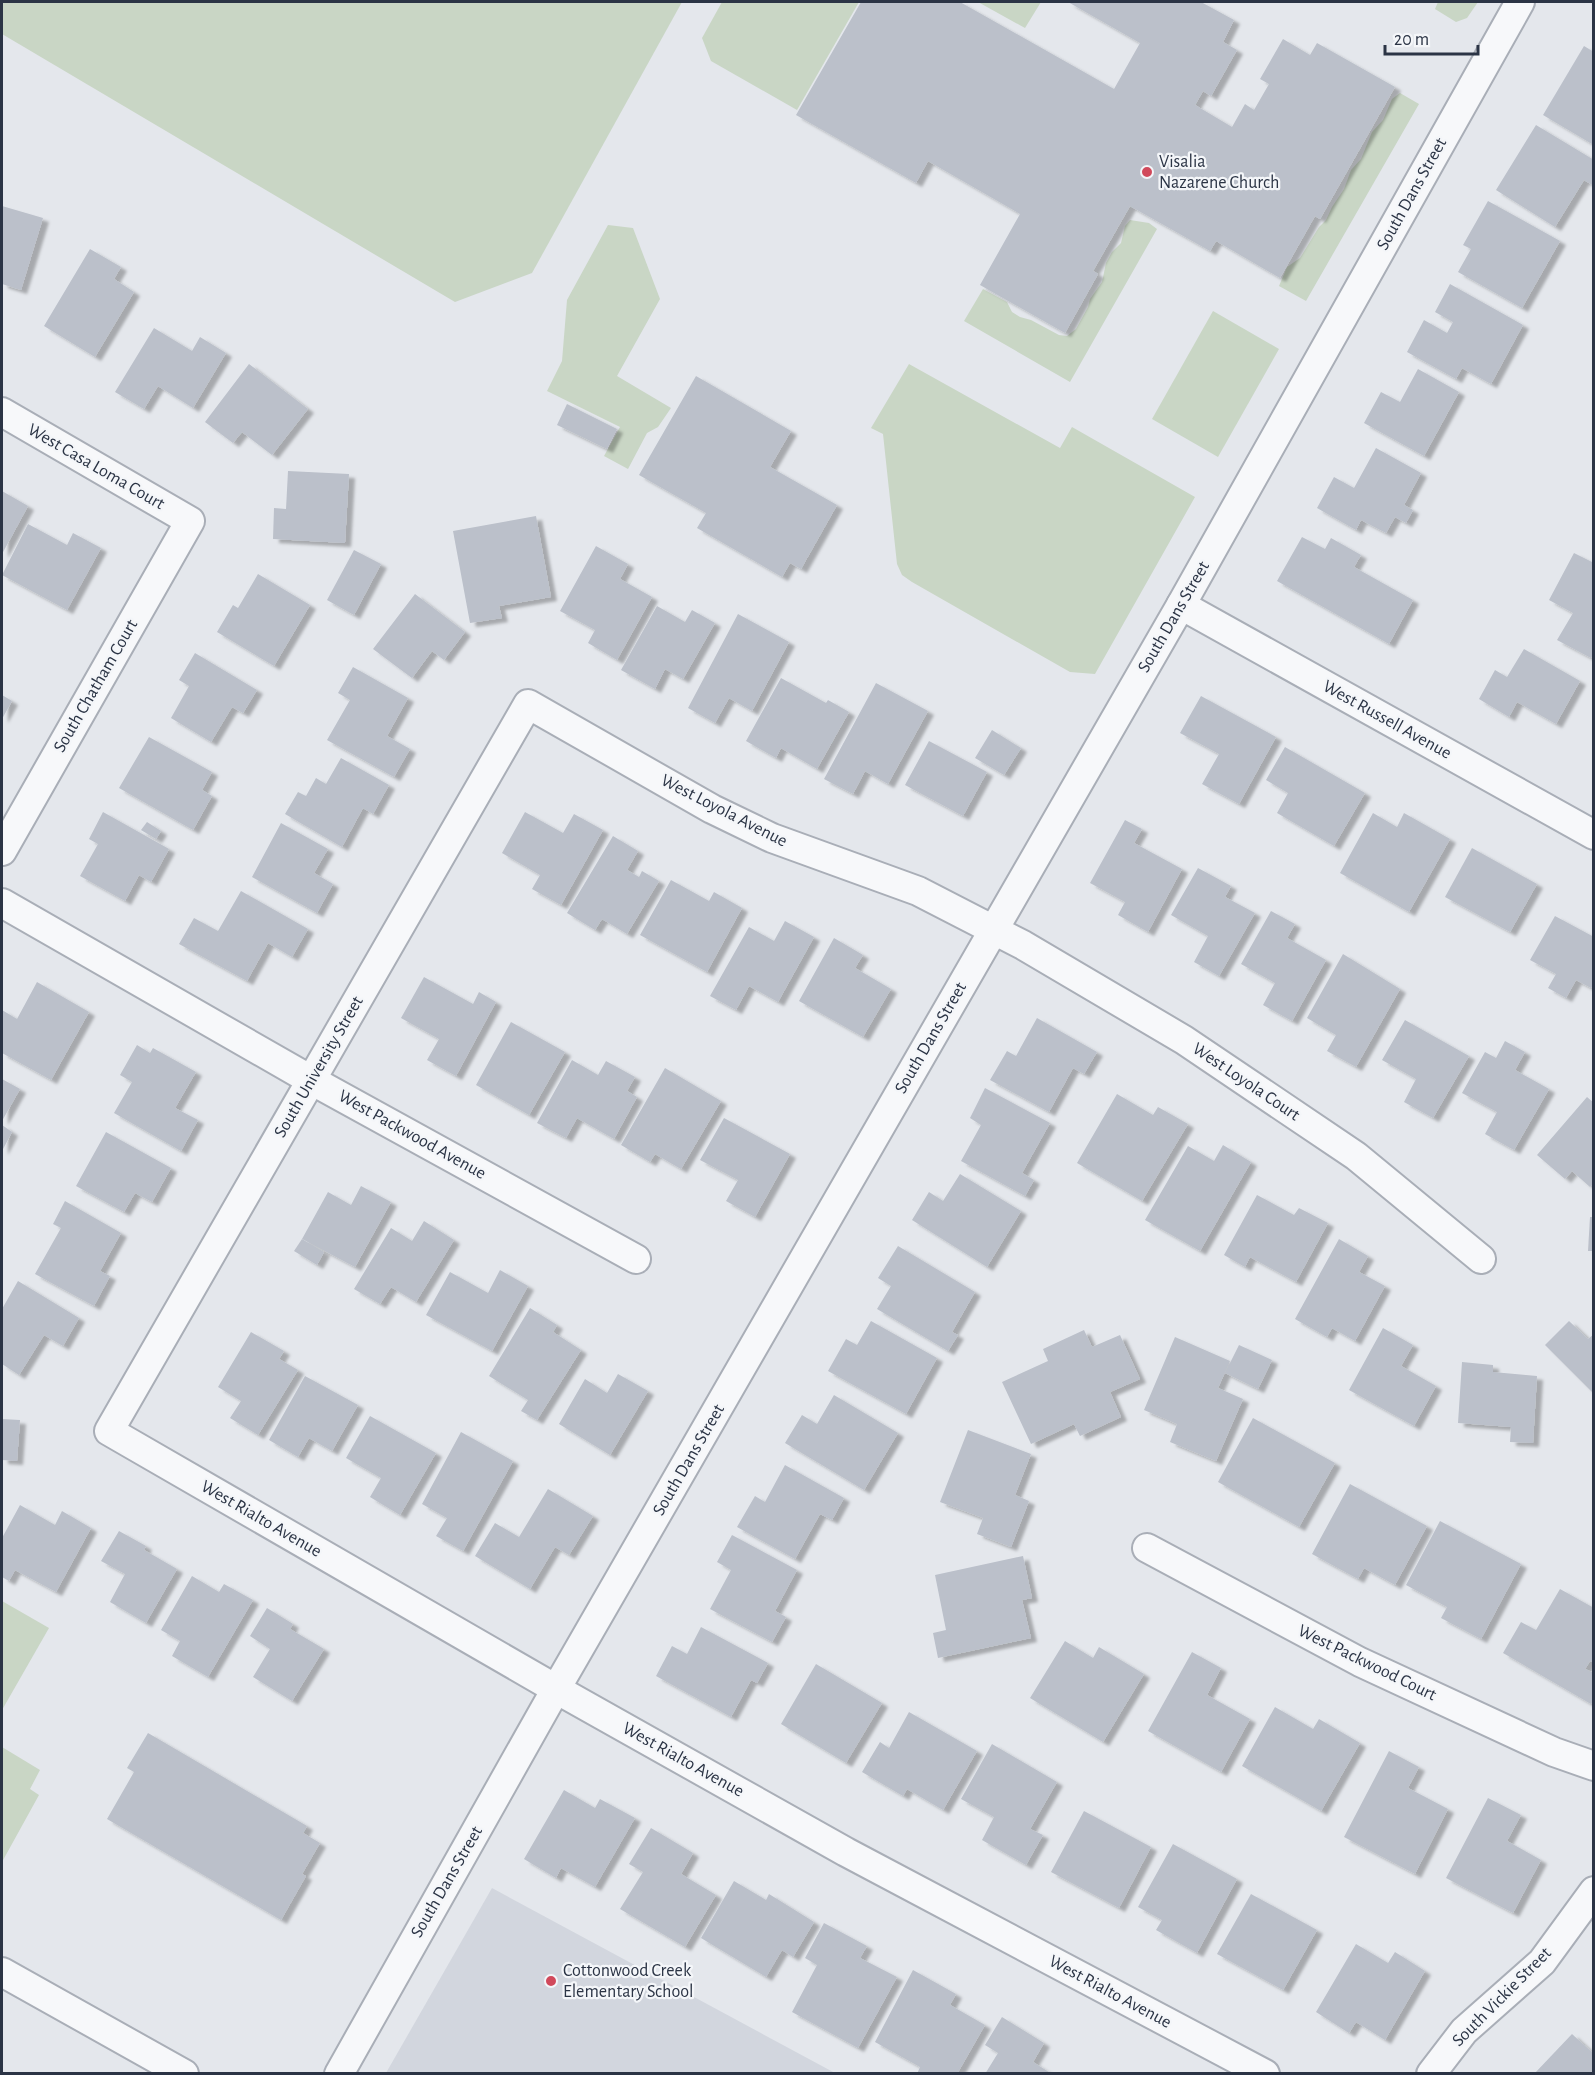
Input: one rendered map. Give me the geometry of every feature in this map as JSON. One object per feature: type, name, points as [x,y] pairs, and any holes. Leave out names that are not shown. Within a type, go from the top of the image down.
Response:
[{"type":"street","name":"South Dans Street","points":[[339,2073],[556,1689],[1181,605],[1520,2]]},
{"type":"street","name":"West Casa Loma Court","points":[[2,412],[190,521]]},
{"type":"street","name":"South Chatham Court","points":[[2,851],[190,521]]},
{"type":"street","name":"West Russell Avenue","points":[[1181,605],[1591,828]]},
{"type":"street","name":"West Loyola Avenue","points":[[528,704],[722,814],[772,838],[918,891],[994,929]]},
{"type":"street","name":"South University Street","points":[[109,1431],[528,704]]},
{"type":"street","name":"West Packwood Avenue","points":[[2,903],[311,1080],[636,1259]]},
{"type":"street","name":"West Loyola Court","points":[[994,929],[1184,1040],[1356,1156],[1481,1259]]},
{"type":"street","name":"West Rialto Avenue","points":[[109,1431],[556,1689],[846,1852],[1265,2073]]},
{"type":"street","name":"West Packwood Court","points":[[1147,1548],[1360,1662],[1554,1752],[1593,1766]]},
{"type":"street","name":"South Vickie Street","points":[[1431,2073],[1464,2031],[1542,1962],[1593,1891]]},
{"type":"street","points":[[2,1972],[184,2073]]},
{"type":"shaded area","name":"Cottonwood Creek Elementary School","points":[[492,1888],[835,2073],[386,2073]]},
{"type":"green space","points":[[2,2],[682,2],[532,273],[455,302],[2,34]]},
{"type":"green space","points":[[722,2],[859,2],[797,110],[711,61],[702,38]]},
{"type":"green space","points":[[978,2],[1041,2],[1025,28]]},
{"type":"green space","points":[[1438,2],[1478,2],[1467,18],[1456,22],[1435,9]]},
{"type":"green space","points":[[1400,93],[1419,104],[1306,301],[1279,286],[1287,267],[1300,258],[1319,227],[1326,220],[1344,189],[1351,170],[1361,159],[1372,132],[1383,120],[1392,99]]},
{"type":"green space","points":[[1130,220],[1149,223],[1157,229],[1070,382],[964,321],[983,289],[1007,302],[1012,312],[1020,317],[1031,320],[1059,335],[1067,336],[1076,329],[1090,299],[1102,282],[1106,263],[1121,243],[1125,226]]},
{"type":"green space","points":[[608,225],[633,228],[660,299],[617,376],[671,408],[658,427],[647,433],[628,469],[604,456],[620,427],[547,391],[562,361],[567,300]]},
{"type":"green space","points":[[1213,311],[1279,349],[1218,457],[1152,419]]},
{"type":"green space","points":[[909,364],[1060,448],[1072,427],[1195,497],[1095,674],[1070,672],[902,575],[897,564],[883,434],[871,428]]},
{"type":"green space","points":[[2,1601],[49,1628],[2,1710]]},
{"type":"green space","points":[[2,1747],[40,1770],[30,1789],[39,1795],[2,1862]]},
{"type":"building","name":"Visalia Nazarene Church","points":[[861,2],[960,2],[1114,89],[1140,43],[1068,2],[1201,2],[1234,20],[1223,42],[1237,50],[1211,96],[1203,91],[1195,105],[1232,127],[1245,104],[1254,110],[1269,84],[1260,79],[1283,39],[1310,55],[1317,43],[1395,87],[1320,219],[1315,216],[1280,278],[1216,241],[1210,251],[1130,206],[1093,271],[1098,274],[1065,333],[980,285],[1020,214],[928,161],[916,183],[796,115]]},
{"type":"building","points":[[1584,46],[1594,52],[1592,144],[1543,115]]},
{"type":"building","points":[[1536,125],[1594,160],[1594,186],[1584,180],[1555,227],[1496,190]]},
{"type":"building","points":[[1488,201],[1560,241],[1522,308],[1458,272],[1471,249],[1463,245]]},
{"type":"building","points":[[2,206],[43,218],[21,290],[2,284]]},
{"type":"building","points":[[90,249],[121,267],[114,279],[134,292],[95,357],[44,326]]},
{"type":"building","points":[[1450,284],[1523,325],[1491,384],[1462,368],[1456,379],[1407,352],[1424,320],[1447,333],[1453,322],[1435,312]]},
{"type":"building","points":[[154,328],[192,351],[200,337],[226,353],[193,408],[158,386],[144,409],[115,392]]},
{"type":"building","points":[[249,364],[308,409],[272,455],[242,432],[233,443],[205,422]]},
{"type":"building","points":[[1418,369],[1459,392],[1424,456],[1364,423],[1381,392],[1400,402]]},
{"type":"building","points":[[696,376],[791,431],[770,467],[837,505],[801,569],[790,563],[782,577],[697,528],[706,513],[639,475]]},
{"type":"building","points":[[567,404],[617,429],[607,449],[557,425]]},
{"type":"building","points":[[1376,448],[1421,473],[1404,505],[1413,510],[1406,523],[1395,517],[1386,533],[1361,520],[1356,530],[1317,508],[1334,477],[1354,488]]},
{"type":"building","points":[[288,471],[349,474],[345,543],[273,539],[274,508],[286,509]]},
{"type":"building","points":[[2,491],[28,506],[2,554]]},
{"type":"building","points":[[536,516],[551,597],[499,606],[502,618],[470,623],[453,531]]},
{"type":"building","points":[[28,524],[67,545],[73,533],[101,548],[67,610],[2,575]]},
{"type":"building","points":[[1302,537],[1325,549],[1331,538],[1361,555],[1354,567],[1413,600],[1389,644],[1277,581]]},
{"type":"building","points":[[596,546],[628,564],[620,579],[652,597],[617,660],[588,643],[595,630],[560,611]]},
{"type":"building","points":[[354,550],[381,564],[354,615],[327,600]]},
{"type":"building","points":[[1574,553],[1594,563],[1594,653],[1591,658],[1557,640],[1573,613],[1549,600]]},
{"type":"building","points":[[258,574],[310,605],[274,666],[217,632],[233,605],[238,608]]},
{"type":"building","points":[[415,594],[465,632],[444,660],[432,651],[412,678],[373,649]]},
{"type":"building","points":[[657,606],[685,622],[692,610],[715,623],[683,679],[665,669],[655,689],[621,670]]},
{"type":"building","points":[[738,614],[789,642],[752,711],[729,698],[715,723],[688,708]]},
{"type":"building","points":[[1524,649],[1580,681],[1556,724],[1517,702],[1509,717],[1479,699],[1495,670],[1507,677]]},
{"type":"building","points":[[195,653],[257,690],[243,713],[232,707],[211,742],[171,718],[189,686],[179,680]]},
{"type":"building","points":[[353,667],[408,698],[387,736],[410,749],[394,777],[327,740],[350,700],[338,693]]},
{"type":"building","points":[[781,678],[826,703],[828,700],[849,712],[817,769],[781,748],[776,758],[746,741]]},
{"type":"building","points":[[876,683],[928,711],[888,784],[865,771],[853,794],[824,779]]},
{"type":"building","points":[[2,695],[12,701],[2,719]]},
{"type":"building","points":[[1201,696],[1276,737],[1239,804],[1202,784],[1219,754],[1180,733]]},
{"type":"building","points":[[992,730],[1021,748],[1004,775],[975,758]]},
{"type":"building","points":[[149,737],[212,772],[202,790],[212,796],[193,830],[119,788]]},
{"type":"building","points":[[929,741],[987,772],[963,816],[905,785]]},
{"type":"building","points":[[1285,747],[1365,793],[1334,846],[1277,813],[1288,793],[1266,780]]},
{"type":"building","points":[[341,758],[389,785],[373,814],[363,808],[342,847],[285,814],[298,792],[306,796],[316,778],[326,784]]},
{"type":"building","points":[[103,812],[169,849],[151,882],[139,875],[125,901],[80,876],[98,844],[89,839]]},
{"type":"building","points":[[525,812],[563,833],[574,814],[603,830],[561,905],[532,889],[540,875],[502,853]]},
{"type":"building","points":[[1373,813],[1397,827],[1404,813],[1450,839],[1409,912],[1340,873]]},
{"type":"building","points":[[1125,820],[1142,829],[1134,843],[1182,869],[1148,932],[1118,915],[1125,902],[1090,883]]},
{"type":"building","points":[[147,822],[161,831],[156,839],[141,830]]},
{"type":"building","points":[[281,823],[328,849],[314,873],[333,884],[317,913],[252,877]]},
{"type":"building","points":[[613,836],[638,851],[627,870],[639,877],[642,871],[659,881],[627,934],[602,919],[595,930],[567,913]]},
{"type":"building","points":[[1472,848],[1537,884],[1510,932],[1445,897]]},
{"type":"building","points":[[1198,868],[1231,886],[1225,897],[1255,913],[1219,976],[1194,962],[1208,936],[1171,915]]},
{"type":"building","points":[[671,880],[709,901],[714,892],[742,908],[707,972],[640,935]]},
{"type":"building","points":[[241,891],[308,929],[292,957],[268,943],[247,981],[179,944],[194,918],[218,931]]},
{"type":"building","points":[[1271,911],[1295,924],[1287,938],[1326,960],[1292,1021],[1263,1005],[1275,983],[1241,964]]},
{"type":"building","points":[[1555,916],[1594,937],[1594,984],[1591,988],[1576,980],[1566,998],[1548,988],[1556,974],[1530,960]]},
{"type":"building","points":[[785,921],[814,937],[778,1002],[749,986],[736,1010],[710,996],[749,927],[774,941]]},
{"type":"building","points":[[834,938],[863,955],[855,968],[891,989],[863,1037],[799,1001]]},
{"type":"building","points":[[1343,954],[1400,989],[1356,1067],[1327,1051],[1336,1035],[1307,1018]]},
{"type":"building","points":[[424,977],[473,1004],[479,992],[496,1002],[456,1076],[427,1060],[439,1039],[401,1018]]},
{"type":"building","points":[[37,982],[89,1012],[51,1080],[2,1053],[2,1010],[17,1019]]},
{"type":"building","points":[[1037,1018],[1097,1052],[1084,1074],[1073,1068],[1049,1112],[990,1080],[1007,1051],[1016,1056]]},
{"type":"building","points":[[1405,1020],[1469,1056],[1433,1118],[1404,1102],[1416,1079],[1382,1060]]},
{"type":"building","points":[[511,1022],[565,1052],[529,1115],[476,1085]]},
{"type":"building","points":[[1505,1041],[1525,1052],[1515,1070],[1549,1089],[1514,1150],[1485,1134],[1497,1112],[1462,1093],[1485,1052],[1496,1058]]},
{"type":"building","points":[[137,1045],[150,1053],[153,1048],[196,1072],[175,1108],[198,1120],[181,1151],[114,1113],[132,1082],[120,1075]]},
{"type":"building","points":[[572,1060],[598,1075],[606,1061],[635,1077],[627,1091],[637,1097],[614,1139],[577,1118],[566,1138],[537,1123]]},
{"type":"building","points":[[665,1068],[721,1101],[681,1169],[655,1154],[650,1162],[621,1145]]},
{"type":"building","points":[[2,1079],[20,1089],[2,1121]]},
{"type":"building","points":[[985,1088],[1050,1123],[1022,1173],[1034,1180],[1025,1196],[961,1161],[981,1125],[970,1118]]},
{"type":"building","points":[[1117,1094],[1153,1115],[1158,1107],[1188,1124],[1142,1201],[1077,1163]]},
{"type":"building","points":[[1587,1097],[1594,1103],[1594,1183],[1590,1187],[1572,1171],[1565,1179],[1537,1155]]},
{"type":"building","points":[[724,1118],[790,1154],[755,1217],[726,1201],[738,1180],[700,1160]]},
{"type":"building","points":[[2,1125],[12,1132],[2,1151]]},
{"type":"building","points":[[106,1132],[171,1168],[152,1202],[135,1193],[124,1212],[76,1186]]},
{"type":"building","points":[[1223,1145],[1251,1162],[1200,1251],[1145,1220],[1188,1146],[1214,1161]]},
{"type":"building","points":[[960,1174],[1021,1211],[987,1267],[912,1220],[929,1192],[943,1201]]},
{"type":"building","points":[[361,1186],[391,1202],[355,1267],[302,1239],[328,1192],[351,1205]]},
{"type":"building","points":[[1257,1195],[1294,1215],[1299,1208],[1328,1223],[1296,1282],[1250,1257],[1245,1267],[1224,1255]]},
{"type":"building","points":[[65,1201],[121,1233],[100,1271],[110,1276],[94,1306],[35,1274],[61,1228],[53,1224]]},
{"type":"building","points":[[1590,1217],[1594,1217],[1594,1251],[1588,1251]]},
{"type":"building","points":[[424,1221],[454,1240],[416,1302],[391,1287],[380,1304],[354,1289],[391,1228],[412,1241]]},
{"type":"building","points":[[302,1239],[324,1252],[317,1265],[294,1251]]},
{"type":"building","points":[[1339,1239],[1368,1256],[1359,1272],[1385,1286],[1355,1341],[1332,1328],[1327,1337],[1295,1319]]},
{"type":"building","points":[[898,1246],[975,1292],[952,1332],[958,1335],[948,1351],[877,1309],[891,1286],[878,1278]]},
{"type":"building","points":[[500,1270],[528,1286],[492,1351],[426,1315],[450,1272],[488,1293]]},
{"type":"building","points":[[18,1281],[79,1318],[63,1346],[44,1335],[19,1375],[2,1364],[2,1309]]},
{"type":"building","points":[[530,1308],[557,1325],[553,1332],[581,1350],[537,1420],[521,1411],[528,1400],[489,1376]]},
{"type":"building","points":[[871,1321],[937,1358],[906,1414],[828,1371],[846,1339],[857,1345]]},
{"type":"building","points":[[1569,1321],[1588,1339],[1594,1334],[1594,1394],[1545,1345]]},
{"type":"building","points":[[1383,1328],[1413,1345],[1401,1366],[1436,1386],[1414,1426],[1349,1390]]},
{"type":"building","points":[[1084,1330],[1092,1347],[1120,1335],[1140,1379],[1110,1392],[1121,1417],[1080,1436],[1074,1424],[1031,1444],[1002,1382],[1048,1361],[1043,1349]]},
{"type":"building","points":[[251,1332],[284,1351],[279,1359],[298,1370],[258,1435],[230,1418],[241,1401],[218,1387]]},
{"type":"building","points":[[1175,1337],[1230,1361],[1218,1388],[1243,1399],[1216,1461],[1170,1442],[1177,1424],[1144,1410]]},
{"type":"building","points":[[1239,1345],[1272,1360],[1258,1389],[1225,1373]]},
{"type":"building","points":[[1462,1362],[1493,1365],[1493,1372],[1537,1376],[1533,1443],[1510,1442],[1511,1427],[1458,1423]]},
{"type":"building","points":[[618,1374],[648,1391],[610,1455],[559,1424],[585,1379],[607,1393]]},
{"type":"building","points":[[305,1376],[358,1405],[332,1451],[309,1438],[298,1457],[269,1440]]},
{"type":"building","points":[[834,1395],[898,1433],[864,1490],[785,1443],[802,1415],[817,1424]]},
{"type":"building","points":[[370,1416],[436,1453],[400,1515],[370,1497],[381,1478],[346,1458]]},
{"type":"building","points":[[1253,1418],[1335,1463],[1299,1527],[1218,1482]]},
{"type":"building","points":[[2,1419],[20,1420],[17,1461],[2,1460]]},
{"type":"building","points":[[968,1430],[1031,1454],[1015,1495],[1029,1501],[1011,1547],[977,1534],[983,1518],[940,1502]]},
{"type":"building","points":[[461,1432],[513,1461],[463,1551],[436,1536],[447,1518],[422,1504]]},
{"type":"building","points":[[785,1465],[844,1498],[832,1520],[820,1514],[795,1559],[737,1527],[755,1496],[765,1502]]},
{"type":"building","points":[[1350,1484],[1427,1526],[1395,1585],[1364,1568],[1358,1579],[1312,1554]]},
{"type":"building","points":[[548,1489],[593,1516],[569,1555],[555,1547],[530,1589],[475,1556],[495,1523],[519,1537]]},
{"type":"building","points":[[20,1505],[55,1525],[62,1511],[91,1528],[56,1592],[15,1570],[9,1581],[2,1577],[2,1538]]},
{"type":"building","points":[[1440,1521],[1521,1564],[1481,1639],[1441,1618],[1447,1607],[1406,1585]]},
{"type":"building","points":[[119,1531],[146,1546],[144,1550],[177,1569],[146,1623],[110,1602],[125,1574],[101,1561]]},
{"type":"building","points":[[732,1535],[797,1570],[775,1611],[786,1617],[772,1642],[710,1609],[731,1570],[717,1562]]},
{"type":"building","points":[[1023,1556],[1032,1598],[1022,1600],[1031,1638],[938,1658],[933,1633],[946,1630],[935,1575]]},
{"type":"building","points":[[192,1576],[219,1592],[224,1584],[253,1600],[208,1677],[172,1656],[180,1641],[161,1630]]},
{"type":"building","points":[[1560,1589],[1594,1608],[1594,1663],[1590,1661],[1585,1669],[1594,1673],[1594,1699],[1591,1704],[1503,1653],[1521,1622],[1536,1630]]},
{"type":"building","points":[[267,1608],[293,1624],[290,1629],[324,1649],[292,1701],[253,1677],[270,1649],[250,1636]]},
{"type":"building","points":[[701,1627],[768,1663],[757,1683],[751,1680],[731,1717],[656,1676],[672,1646],[687,1654]]},
{"type":"building","points":[[1065,1641],[1093,1658],[1099,1647],[1144,1674],[1103,1742],[1030,1698]]},
{"type":"building","points":[[1192,1652],[1221,1668],[1207,1695],[1250,1719],[1221,1772],[1148,1731]]},
{"type":"building","points":[[816,1664],[882,1703],[846,1763],[781,1724]]},
{"type":"building","points":[[1275,1707],[1313,1729],[1319,1719],[1360,1743],[1321,1811],[1242,1766]]},
{"type":"building","points":[[909,1712],[977,1751],[943,1810],[907,1789],[903,1796],[862,1772],[880,1742],[889,1748]]},
{"type":"building","points":[[148,1733],[307,1826],[303,1833],[320,1843],[302,1874],[306,1876],[281,1920],[107,1819],[134,1772],[127,1768]]},
{"type":"building","points":[[992,1744],[1057,1782],[1030,1829],[1043,1835],[1026,1865],[982,1840],[994,1817],[961,1799]]},
{"type":"building","points":[[1389,1751],[1419,1767],[1408,1788],[1448,1809],[1415,1874],[1344,1837]]},
{"type":"building","points":[[564,1790],[595,1808],[600,1799],[635,1818],[595,1887],[561,1868],[556,1878],[524,1859]]},
{"type":"building","points":[[1488,1798],[1521,1815],[1507,1841],[1541,1860],[1513,1913],[1446,1878]]},
{"type":"building","points":[[1084,1811],[1151,1847],[1119,1908],[1051,1872]]},
{"type":"building","points":[[651,1828],[693,1853],[681,1874],[716,1895],[685,1947],[620,1909],[643,1872],[629,1864]]},
{"type":"building","points":[[1173,1844],[1237,1879],[1197,1953],[1156,1930],[1162,1920],[1138,1907]]},
{"type":"building","points":[[734,1881],[766,1900],[769,1894],[814,1922],[793,1957],[782,1950],[766,1977],[701,1938]]},
{"type":"building","points":[[1251,1894],[1317,1930],[1283,1990],[1217,1954]]},
{"type":"building","points":[[824,1923],[867,1946],[860,1958],[897,1977],[858,2048],[792,2012],[817,1965],[805,1958]]},
{"type":"building","points":[[1356,1944],[1388,1963],[1395,1952],[1425,1971],[1385,2040],[1356,2022],[1349,2033],[1316,2012]]},
{"type":"building","points":[[913,1970],[956,1994],[950,2005],[985,2025],[957,2074],[917,2074],[920,2067],[875,2042]]},
{"type":"building","points":[[1002,2017],[1044,2043],[1033,2062],[1052,2074],[985,2074],[998,2053],[985,2045]]},
{"type":"building","points":[[1572,2034],[1594,2054],[1594,2074],[1534,2074]]},
{"type":"place","name":"Visalia Nazarene Church","points":[[1147,172]]},
{"type":"place","name":"Cottonwood Creek Elementary School","points":[[551,1981]]}]
